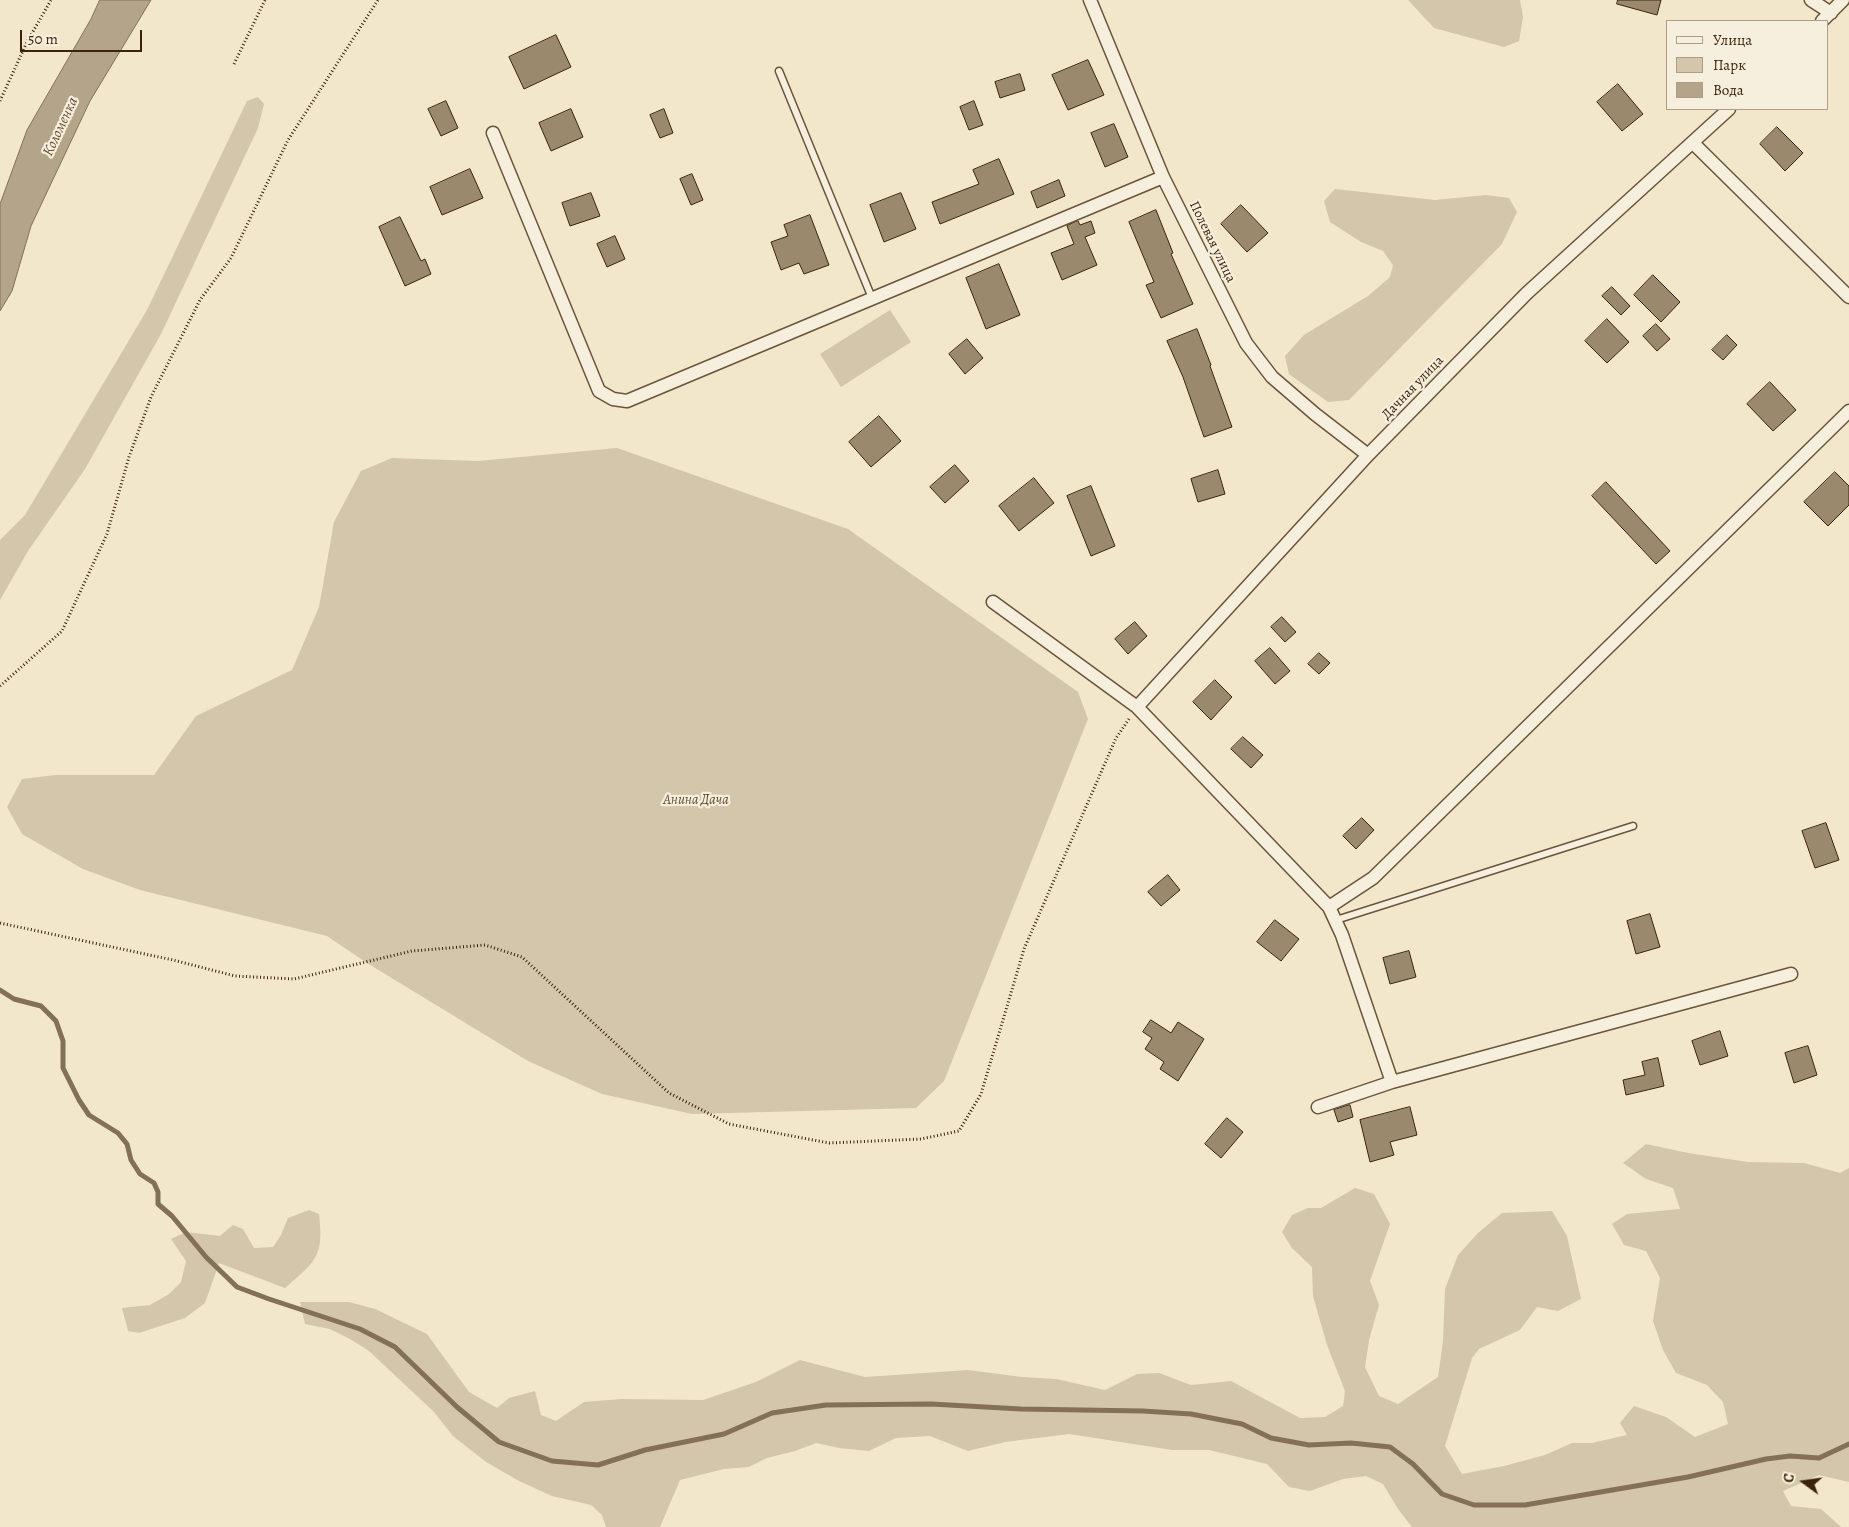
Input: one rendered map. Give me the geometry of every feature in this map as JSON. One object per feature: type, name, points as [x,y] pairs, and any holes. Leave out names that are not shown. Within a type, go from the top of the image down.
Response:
[{"type":"street","name":"Полевая улица","points":[[1090,0],[1163,177],[1246,343],[1272,377],[1315,414],[1368,455]]},
{"type":"street","points":[[1811,0],[1826,17],[1843,0]]},
{"type":"street","name":"Дачная улица","points":[[1137,707],[1368,455],[1527,293],[1728,110]]},
{"type":"street","points":[[493,133],[599,391],[613,398],[627,401],[1163,177]]},
{"type":"street","points":[[1693,143],[1849,297]]},
{"type":"street","points":[[1329,907],[1372,878],[1849,411]]},
{"type":"street","points":[[993,602],[1137,707],[1329,907],[1336,920],[1392,1082]]},
{"type":"street","points":[[1318,1107],[1392,1082],[1791,974]]},
{"type":"lane","points":[[779,71],[872,298]]},
{"type":"lane","points":[[1336,920],[1633,826]]},
{"type":"path","points":[[0,101],[27,42],[51,0]]},
{"type":"path","points":[[234,64],[265,0]]},
{"type":"path","points":[[0,686],[62,631],[107,534],[130,457],[152,397],[195,308],[231,258],[288,140],[378,0]]},
{"type":"path","points":[[0,923],[244,977],[294,979],[412,951],[485,945],[522,957],[669,1093],[729,1124],[829,1143],[921,1139],[959,1131],[981,1094],[1024,949],[1116,738],[1137,707]]},
{"type":"green space","points":[[1408,0],[1520,0],[1523,17],[1519,41],[1504,47],[1434,28]]},
{"type":"green space","points":[[258,97],[264,104],[258,128],[161,334],[85,469],[28,551],[0,600],[0,540],[25,515],[147,310],[247,101]]},
{"type":"green space","points":[[1335,189],[1435,200],[1486,195],[1509,198],[1517,212],[1502,244],[1349,400],[1328,402],[1289,374],[1285,356],[1304,335],[1368,296],[1390,277],[1393,265],[1383,251],[1361,242],[1330,222],[1324,201]]},
{"type":"green space","points":[[890,310],[911,342],[841,387],[820,354]]},
{"type":"green space","name":"Анина Дача","points":[[617,448],[848,529],[1078,692],[1088,719],[944,1081],[916,1108],[692,1114],[602,1094],[528,1061],[367,963],[327,936],[140,890],[83,869],[22,834],[7,807],[22,779],[56,775],[154,775],[196,716],[292,670],[319,607],[334,522],[361,471],[392,458],[478,461]]},
{"type":"green space","points":[[1646,1144],[1688,1153],[1748,1162],[1804,1163],[1840,1173],[1849,1168],[1849,1482],[1819,1475],[1783,1491],[1791,1506],[1821,1509],[1841,1527],[1412,1527],[1398,1509],[1383,1484],[1366,1476],[1343,1479],[1310,1491],[1289,1487],[1267,1464],[1209,1450],[1172,1450],[1069,1434],[1005,1442],[968,1451],[930,1436],[896,1438],[869,1451],[839,1448],[816,1443],[795,1451],[767,1458],[749,1467],[724,1469],[680,1480],[660,1527],[606,1527],[602,1515],[591,1505],[552,1496],[519,1481],[486,1462],[453,1436],[434,1412],[369,1351],[330,1329],[305,1324],[300,1302],[349,1302],[375,1309],[427,1334],[469,1392],[497,1408],[509,1398],[535,1391],[541,1415],[556,1421],[584,1402],[621,1399],[703,1400],[756,1382],[800,1360],[865,1377],[968,1370],[1056,1379],[1105,1390],[1137,1374],[1159,1373],[1191,1385],[1231,1381],[1300,1418],[1325,1417],[1343,1406],[1345,1391],[1327,1345],[1313,1296],[1312,1267],[1292,1248],[1282,1232],[1292,1215],[1308,1208],[1321,1208],[1355,1188],[1374,1194],[1390,1224],[1370,1281],[1379,1305],[1369,1340],[1365,1367],[1379,1396],[1398,1404],[1438,1377],[1443,1341],[1445,1289],[1458,1255],[1478,1233],[1502,1213],[1552,1211],[1567,1236],[1581,1299],[1558,1311],[1537,1307],[1520,1330],[1479,1349],[1472,1358],[1445,1446],[1462,1474],[1504,1466],[1545,1455],[1572,1443],[1592,1443],[1627,1435],[1620,1423],[1634,1406],[1666,1417],[1695,1437],[1728,1424],[1723,1402],[1707,1385],[1676,1373],[1663,1350],[1653,1321],[1660,1278],[1646,1251],[1624,1245],[1612,1224],[1627,1214],[1680,1209],[1673,1188],[1646,1179],[1623,1163]]},
{"type":"green space","points":[[309,1210],[319,1214],[319,1249],[311,1264],[285,1288],[219,1263],[205,1303],[185,1318],[139,1333],[128,1331],[122,1308],[150,1305],[169,1294],[181,1282],[186,1261],[171,1239],[186,1232],[220,1236],[233,1225],[243,1229],[254,1248],[273,1247],[281,1235],[288,1218]]},
{"type":"water","name":"Коломенка","points":[[100,0],[151,0],[90,101],[31,226],[12,291],[0,311],[0,204],[27,130]]},
{"type":"building","points":[[1618,0],[1661,0],[1657,15],[1617,4]]},
{"type":"building","points":[[556,35],[571,67],[524,89],[509,57]]},
{"type":"building","points":[[1088,60],[1104,95],[1068,110],[1052,75]]},
{"type":"building","points":[[1020,74],[1025,90],[1000,98],[995,82]]},
{"type":"building","points":[[1618,84],[1643,114],[1622,131],[1597,102]]},
{"type":"building","points":[[446,101],[458,128],[441,136],[428,109]]},
{"type":"building","points":[[974,101],[983,125],[969,130],[960,107]]},
{"type":"building","points":[[571,109],[583,137],[551,151],[539,123]]},
{"type":"building","points":[[664,109],[673,133],[660,138],[650,115]]},
{"type":"building","points":[[1114,124],[1128,157],[1105,167],[1091,133]]},
{"type":"building","points":[[1777,127],[1803,153],[1785,171],[1760,144]]},
{"type":"building","points":[[999,159],[1014,194],[940,224],[932,202],[979,184],[973,170]]},
{"type":"building","points":[[470,169],[483,198],[442,215],[430,187]]},
{"type":"building","points":[[692,174],[703,200],[691,205],[680,179]]},
{"type":"building","points":[[1059,180],[1065,196],[1037,208],[1031,192]]},
{"type":"building","points":[[591,193],[600,216],[570,226],[562,203]]},
{"type":"building","points":[[901,193],[916,229],[884,242],[870,205]]},
{"type":"building","points":[[1241,205],[1268,233],[1247,252],[1221,224]]},
{"type":"building","points":[[1156,210],[1173,253],[1171,254],[1193,304],[1161,318],[1146,285],[1154,282],[1129,222]]},
{"type":"building","points":[[810,215],[829,265],[804,274],[799,263],[781,270],[771,242],[788,236],[784,225]]},
{"type":"building","points":[[400,217],[421,261],[425,259],[431,274],[405,286],[379,227]]},
{"type":"building","points":[[1078,221],[1080,225],[1091,221],[1095,233],[1085,237],[1097,265],[1062,280],[1051,253],[1074,244],[1067,226]]},
{"type":"building","points":[[615,236],[625,259],[607,267],[597,244]]},
{"type":"building","points":[[999,264],[1020,315],[986,329],[966,278]]},
{"type":"building","points":[[1653,275],[1680,302],[1661,322],[1634,295]]},
{"type":"building","points":[[1612,287],[1630,306],[1621,315],[1602,296]]},
{"type":"building","points":[[1607,319],[1629,342],[1607,363],[1585,341]]},
{"type":"building","points":[[1656,324],[1670,339],[1657,351],[1643,336]]},
{"type":"building","points":[[1197,329],[1232,427],[1204,437],[1183,377],[1167,341]]},
{"type":"building","points":[[1727,335],[1737,345],[1723,360],[1712,350]]},
{"type":"building","points":[[967,339],[983,358],[965,374],[949,354]]},
{"type":"building","points":[[1770,382],[1796,410],[1773,431],[1747,404]]},
{"type":"building","points":[[879,416],[901,441],[871,467],[849,442]]},
{"type":"building","points":[[955,465],[969,481],[945,503],[930,487]]},
{"type":"building","points":[[1218,470],[1225,494],[1198,502],[1191,479]]},
{"type":"building","points":[[1835,472],[1849,486],[1849,505],[1828,526],[1804,502]]},
{"type":"building","points":[[1034,478],[1054,503],[1019,531],[999,506]]},
{"type":"building","points":[[1606,482],[1670,551],[1656,564],[1592,496]]},
{"type":"building","points":[[1091,486],[1115,546],[1091,556],[1067,496]]},
{"type":"building","points":[[1282,617],[1296,632],[1285,642],[1271,627]]},
{"type":"building","points":[[1135,622],[1147,636],[1128,654],[1115,639]]},
{"type":"building","points":[[1270,648],[1290,671],[1275,684],[1255,661]]},
{"type":"building","points":[[1319,653],[1330,663],[1319,674],[1308,664]]},
{"type":"building","points":[[1215,680],[1232,697],[1211,720],[1193,702]]},
{"type":"building","points":[[1243,737],[1263,755],[1251,768],[1231,749]]},
{"type":"building","points":[[1362,818],[1374,830],[1356,849],[1343,836]]},
{"type":"building","points":[[1826,823],[1839,860],[1815,868],[1802,831]]},
{"type":"building","points":[[1168,875],[1180,890],[1161,906],[1148,892]]},
{"type":"building","points":[[1650,914],[1660,947],[1636,954],[1627,921]]},
{"type":"building","points":[[1275,920],[1299,939],[1281,961],[1257,942]]},
{"type":"building","points":[[1409,951],[1416,977],[1390,984],[1383,958]]},
{"type":"building","points":[[1151,1020],[1171,1033],[1178,1022],[1204,1039],[1178,1081],[1160,1069],[1164,1062],[1145,1049],[1152,1038],[1143,1032]]},
{"type":"building","points":[[1720,1031],[1728,1056],[1700,1065],[1692,1041]]},
{"type":"building","points":[[1808,1046],[1817,1075],[1794,1083],[1785,1053]]},
{"type":"building","points":[[1658,1058],[1664,1086],[1626,1095],[1623,1080],[1645,1075],[1642,1062]]},
{"type":"building","points":[[1350,1105],[1353,1117],[1338,1122],[1334,1110]]},
{"type":"building","points":[[1410,1107],[1417,1135],[1390,1142],[1394,1155],[1370,1162],[1360,1120]]},
{"type":"building","points":[[1227,1118],[1243,1132],[1221,1158],[1205,1144]]},
{"type":"waterway","points":[[0,990],[14,999],[41,1006],[56,1021],[63,1041],[63,1068],[89,1115],[118,1133],[127,1144],[131,1160],[140,1174],[154,1183],[158,1192],[158,1204],[172,1216],[206,1257],[237,1287],[360,1329],[395,1347],[457,1407],[499,1442],[552,1461],[598,1465],[645,1450],[724,1434],[772,1413],[826,1405],[931,1404],[1021,1409],[1143,1411],[1191,1414],[1242,1424],[1271,1438],[1309,1445],[1351,1443],[1390,1447],[1413,1464],[1442,1494],[1474,1505],[1525,1505],[1688,1477],[1766,1459],[1790,1456],[1819,1458],[1849,1444]]}]
